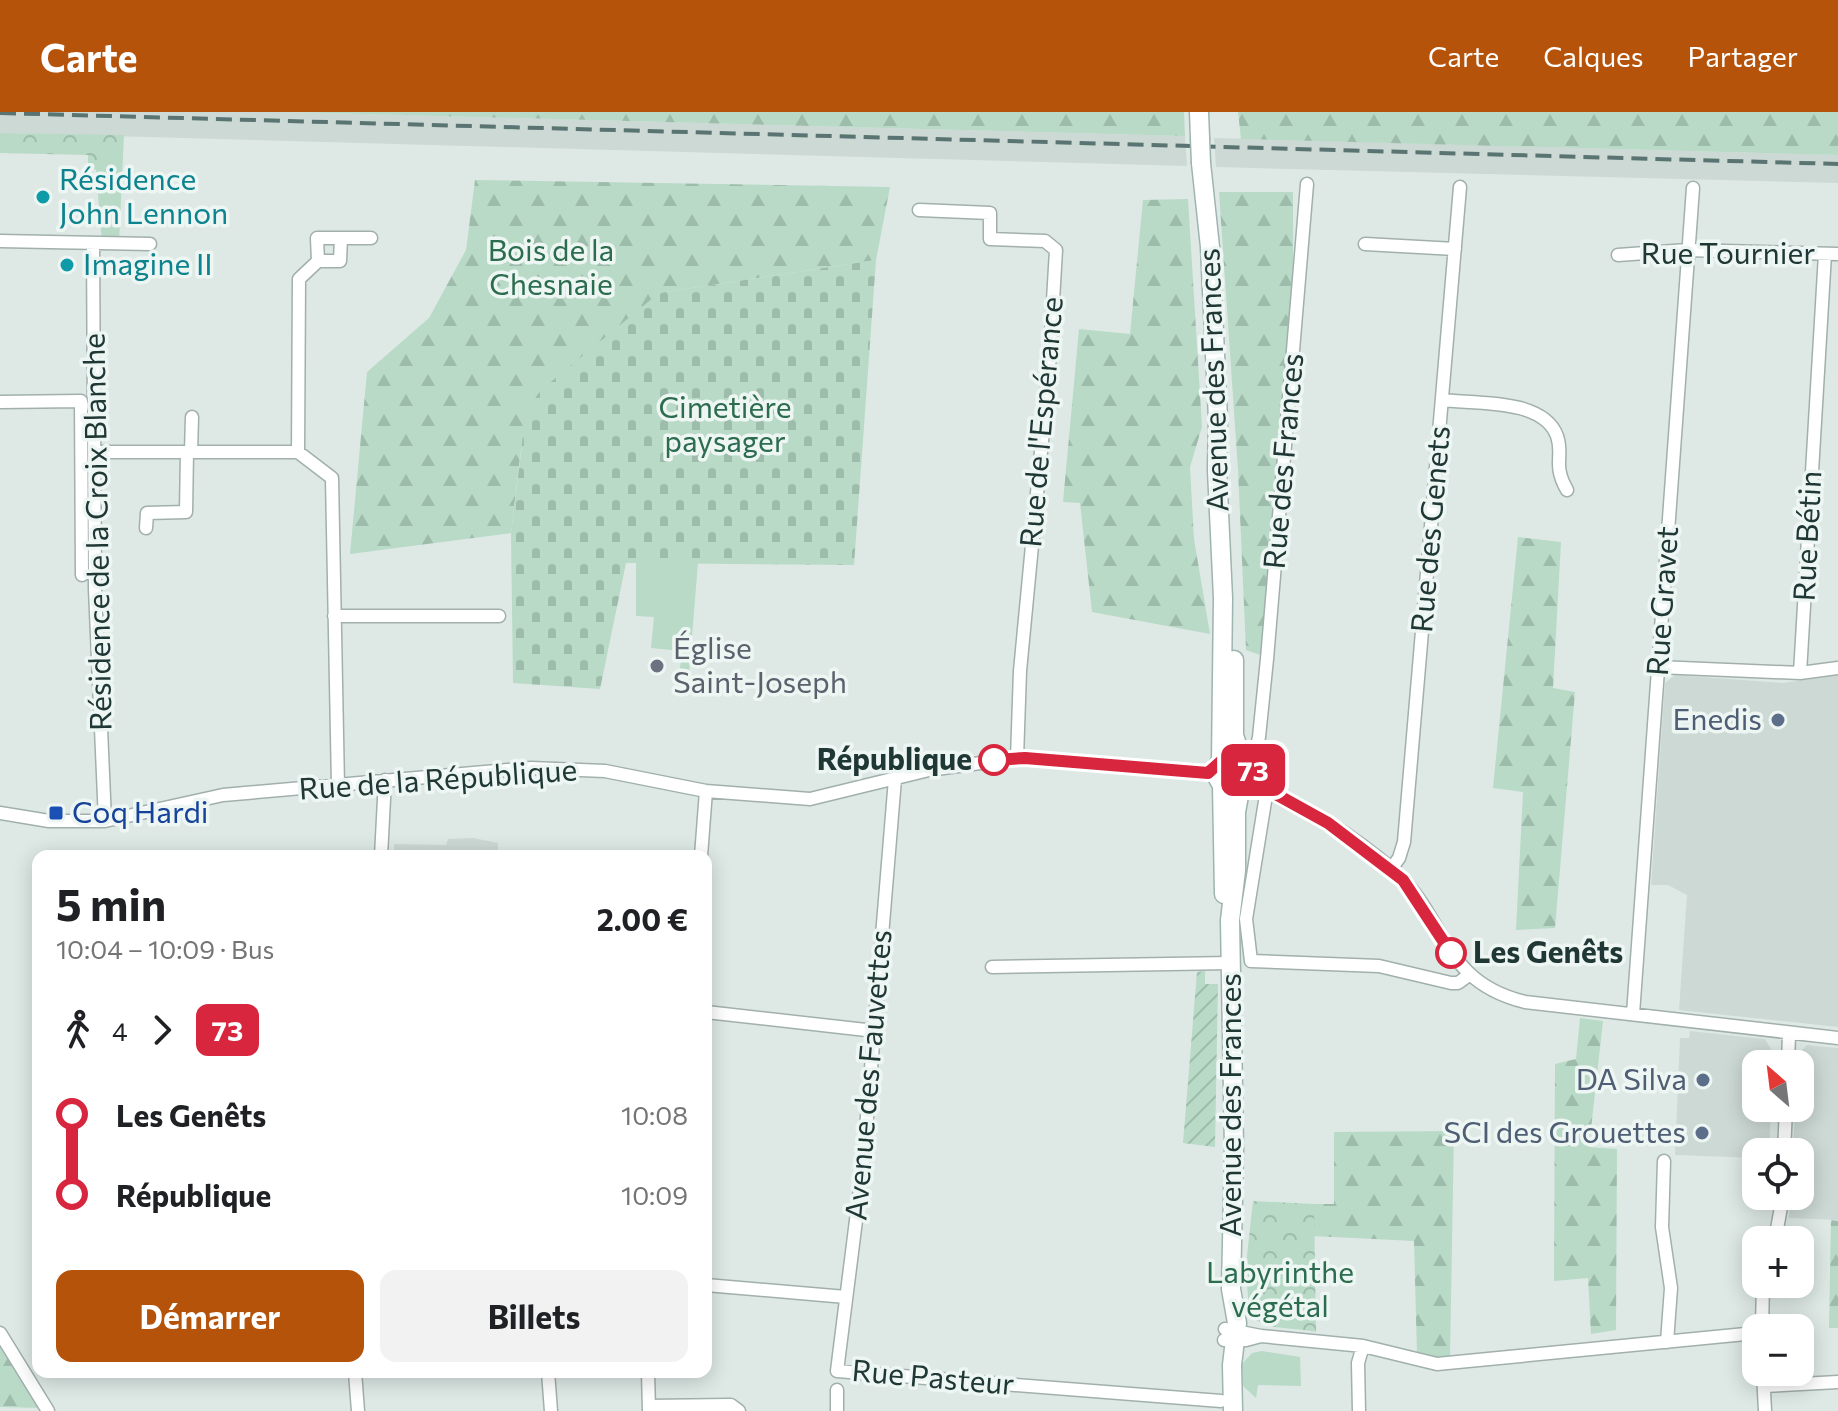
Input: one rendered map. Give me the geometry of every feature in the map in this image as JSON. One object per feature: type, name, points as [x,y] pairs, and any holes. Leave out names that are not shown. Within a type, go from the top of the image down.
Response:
[{"type":"main road","name":"Avenue des Frances","points":[[1199,112],[1210,247],[1233,772],[1224,885],[1230,920],[1234,1149],[1232,1365],[1227,1405]]},
{"type":"street","name":"Rue des Frances","points":[[1233,772],[1259,737],[1307,184]]},
{"type":"street","name":"Rue des Genets","points":[[1391,869],[1404,842],[1460,187]]},
{"type":"street","name":"Rue Gravet","points":[[1633,1014],[1693,188]]},
{"type":"street","name":"Rue de l'Espérance","points":[[919,210],[990,213],[990,239],[1045,241],[1056,250],[1049,368],[1020,671],[1017,758]]},
{"type":"street","points":[[318,261],[317,238],[371,238]]},
{"type":"street","points":[[298,452],[299,279],[318,261],[340,261],[341,238]]},
{"type":"street","points":[[0,241],[150,244]]},
{"type":"street","name":"Résidence de la Croix Blanche","points":[[93,243],[95,589],[105,821]]},
{"type":"street","points":[[1365,244],[1455,249]]},
{"type":"street","name":"Rue Tournier","points":[[1618,255],[1687,250],[1832,254]]},
{"type":"street","name":"Rue Bétin","points":[[1800,673],[1832,254]]},
{"type":"street","points":[[1442,400],[1535,413],[1555,432],[1558,440],[1557,473],[1567,490]]},
{"type":"street","points":[[0,402],[81,401],[82,575]]},
{"type":"street","points":[[146,528],[147,513],[186,512],[192,417]]},
{"type":"street","points":[[96,452],[298,452],[324,468],[334,483],[338,786]]},
{"type":"street","points":[[334,616],[499,616]]},
{"type":"street","points":[[1658,667],[1800,673],[1838,668]]},
{"type":"street","name":"Rue de la République","points":[[0,813],[49,821],[105,821],[223,795],[385,780],[559,769],[628,774],[706,791],[810,799],[962,764],[1017,758],[1233,772]]},
{"type":"street","points":[[1233,772],[1328,823],[1391,869],[1403,880],[1455,960],[1486,989],[1525,1002],[1838,1038]]},
{"type":"street","name":"Avenue des Fauvettes","points":[[837,1371],[863,1165],[895,779]]},
{"type":"street","points":[[381,850],[385,780]]},
{"type":"street","name":"Avenue des Frances","points":[[1266,789],[1246,919],[1251,961],[1379,966],[1451,983],[1458,983],[1469,975]]},
{"type":"street","points":[[701,850],[706,791]]},
{"type":"street","points":[[992,967],[1231,963]]},
{"type":"street","points":[[712,1013],[875,1031]]},
{"type":"street","points":[[1788,1050],[1789,1034]]},
{"type":"street","points":[[1667,1342],[1671,1288],[1662,1227],[1664,1166],[1677,1172]]},
{"type":"street","points":[[712,1286],[846,1297]]},
{"type":"street","points":[[0,1333],[48,1411]]},
{"type":"street","points":[[1231,1335],[1363,1346],[1437,1364],[1742,1334]]},
{"type":"street","points":[[1359,1411],[1358,1363],[1363,1346]]},
{"type":"street","name":"Rue Pasteur","points":[[837,1371],[1144,1395],[1227,1405]]},
{"type":"street","points":[[355,1378],[358,1411]]},
{"type":"street","points":[[548,1378],[551,1411]]},
{"type":"street","points":[[648,1378],[649,1408],[731,1405],[739,1411]]},
{"type":"street","points":[[1814,1383],[1838,1382]]},
{"type":"street","points":[[1764,1386],[1765,1411]]},
{"type":"street","points":[[837,1390],[837,1411]]},
{"type":"street","points":[[1144,1395],[1144,1411]]},
{"type":"shaded area","points":[[0,112],[289,112],[1185,136],[1187,166],[0,133]]},
{"type":"shaded area","points":[[1214,138],[1838,155],[1838,183],[1216,167]]},
{"type":"shaded area","points":[[1675,675],[1783,683],[1838,675],[1838,1027],[1679,1010],[1687,895],[1668,885],[1651,885],[1665,683]]},
{"type":"shaded area","points":[[473,838],[498,843],[498,850],[394,850],[394,844],[446,845],[448,839]]},
{"type":"shaded area","points":[[1690,1031],[1765,1039],[1771,1050],[1742,1050],[1742,1122],[1770,1122],[1770,1138],[1742,1138],[1742,1157],[1675,1155],[1680,1038],[1689,1038]]},
{"type":"shaded area","points":[[1807,1045],[1838,1048],[1838,1220],[1789,1218],[1789,1210],[1814,1210],[1814,1138],[1794,1138],[1794,1122],[1814,1122],[1814,1050],[1802,1050]]},
{"type":"green space","points":[[289,112],[1184,112],[1185,136]]},
{"type":"green space","points":[[1238,112],[1838,112],[1838,155],[1241,139]]},
{"type":"green space","points":[[0,133],[124,135],[119,243],[102,243],[96,170],[88,165],[88,155],[0,153]]},
{"type":"green space","name":"Bois de la Chesnaie","points":[[475,180],[890,187],[876,260],[659,293],[521,449],[511,533],[350,554],[367,372],[429,318],[466,250]]},
{"type":"green space","points":[[1219,192],[1293,192],[1293,265],[1263,656],[1246,650],[1238,470]]},
{"type":"green space","points":[[1188,199],[1202,427],[1190,467],[1194,539],[1210,634],[1092,612],[1080,503],[1063,502],[1079,329],[1130,334],[1143,200]]},
{"type":"green space","name":"Cimetière paysager","points":[[876,260],[854,565],[626,563],[600,689],[513,683],[511,533],[526,412],[541,390],[659,293]]},
{"type":"green space","points":[[1518,537],[1561,542],[1553,688],[1575,692],[1555,928],[1516,930],[1523,792],[1493,788]]},
{"type":"green space","points":[[636,561],[698,563],[688,685],[678,686],[682,651],[651,648],[654,617],[636,616]]},
{"type":"green space","points":[[1205,971],[1205,984],[1218,984],[1215,1147],[1183,1143],[1197,972]]},
{"type":"green space","points":[[1580,1018],[1603,1021],[1589,1147],[1617,1149],[1616,1330],[1591,1334],[1588,1278],[1554,1281],[1555,1064],[1576,1059]]},
{"type":"green space","points":[[1454,1131],[1450,1358],[1417,1355],[1414,1241],[1312,1236],[1314,1204],[1334,1204],[1334,1132]]},
{"type":"green space","name":"Labyrinthe végétal","points":[[1253,1201],[1314,1204],[1316,1332],[1271,1326],[1249,1314],[1246,1265]]},
{"type":"green space","points":[[1831,1220],[1838,1221],[1838,1328],[1829,1328]]},
{"type":"green space","points":[[0,1337],[43,1408],[0,1407]]},
{"type":"green space","points":[[1262,1351],[1300,1357],[1301,1386],[1258,1385],[1256,1398],[1243,1386],[1242,1364],[1252,1353]]},
{"type":"railway","points":[[0,113],[1838,164]]},
{"type":"bus line","name":"73","points":[[994,760],[1025,758],[1208,773],[1215,770],[1227,756],[1241,755],[1249,760],[1257,781],[1265,788],[1328,823],[1368,850],[1403,880],[1451,953]]},
{"type":"place","name":"Résidence John Lennon","points":[[43,197]]},
{"type":"place","name":"Imagine II","points":[[67,265]]},
{"type":"place","name":"Église Saint-Joseph","points":[[657,666]]},
{"type":"place","name":"Enedis","points":[[1778,720]]},
{"type":"place","name":"République","points":[[994,760]]},
{"type":"place","name":"Coq Hardi","points":[[56,813]]},
{"type":"place","name":"Les Genêts","points":[[1451,953]]},
{"type":"place","name":"DA Silva","points":[[1703,1080]]},
{"type":"place","name":"SCI des Grouettes","points":[[1702,1133]]}]
